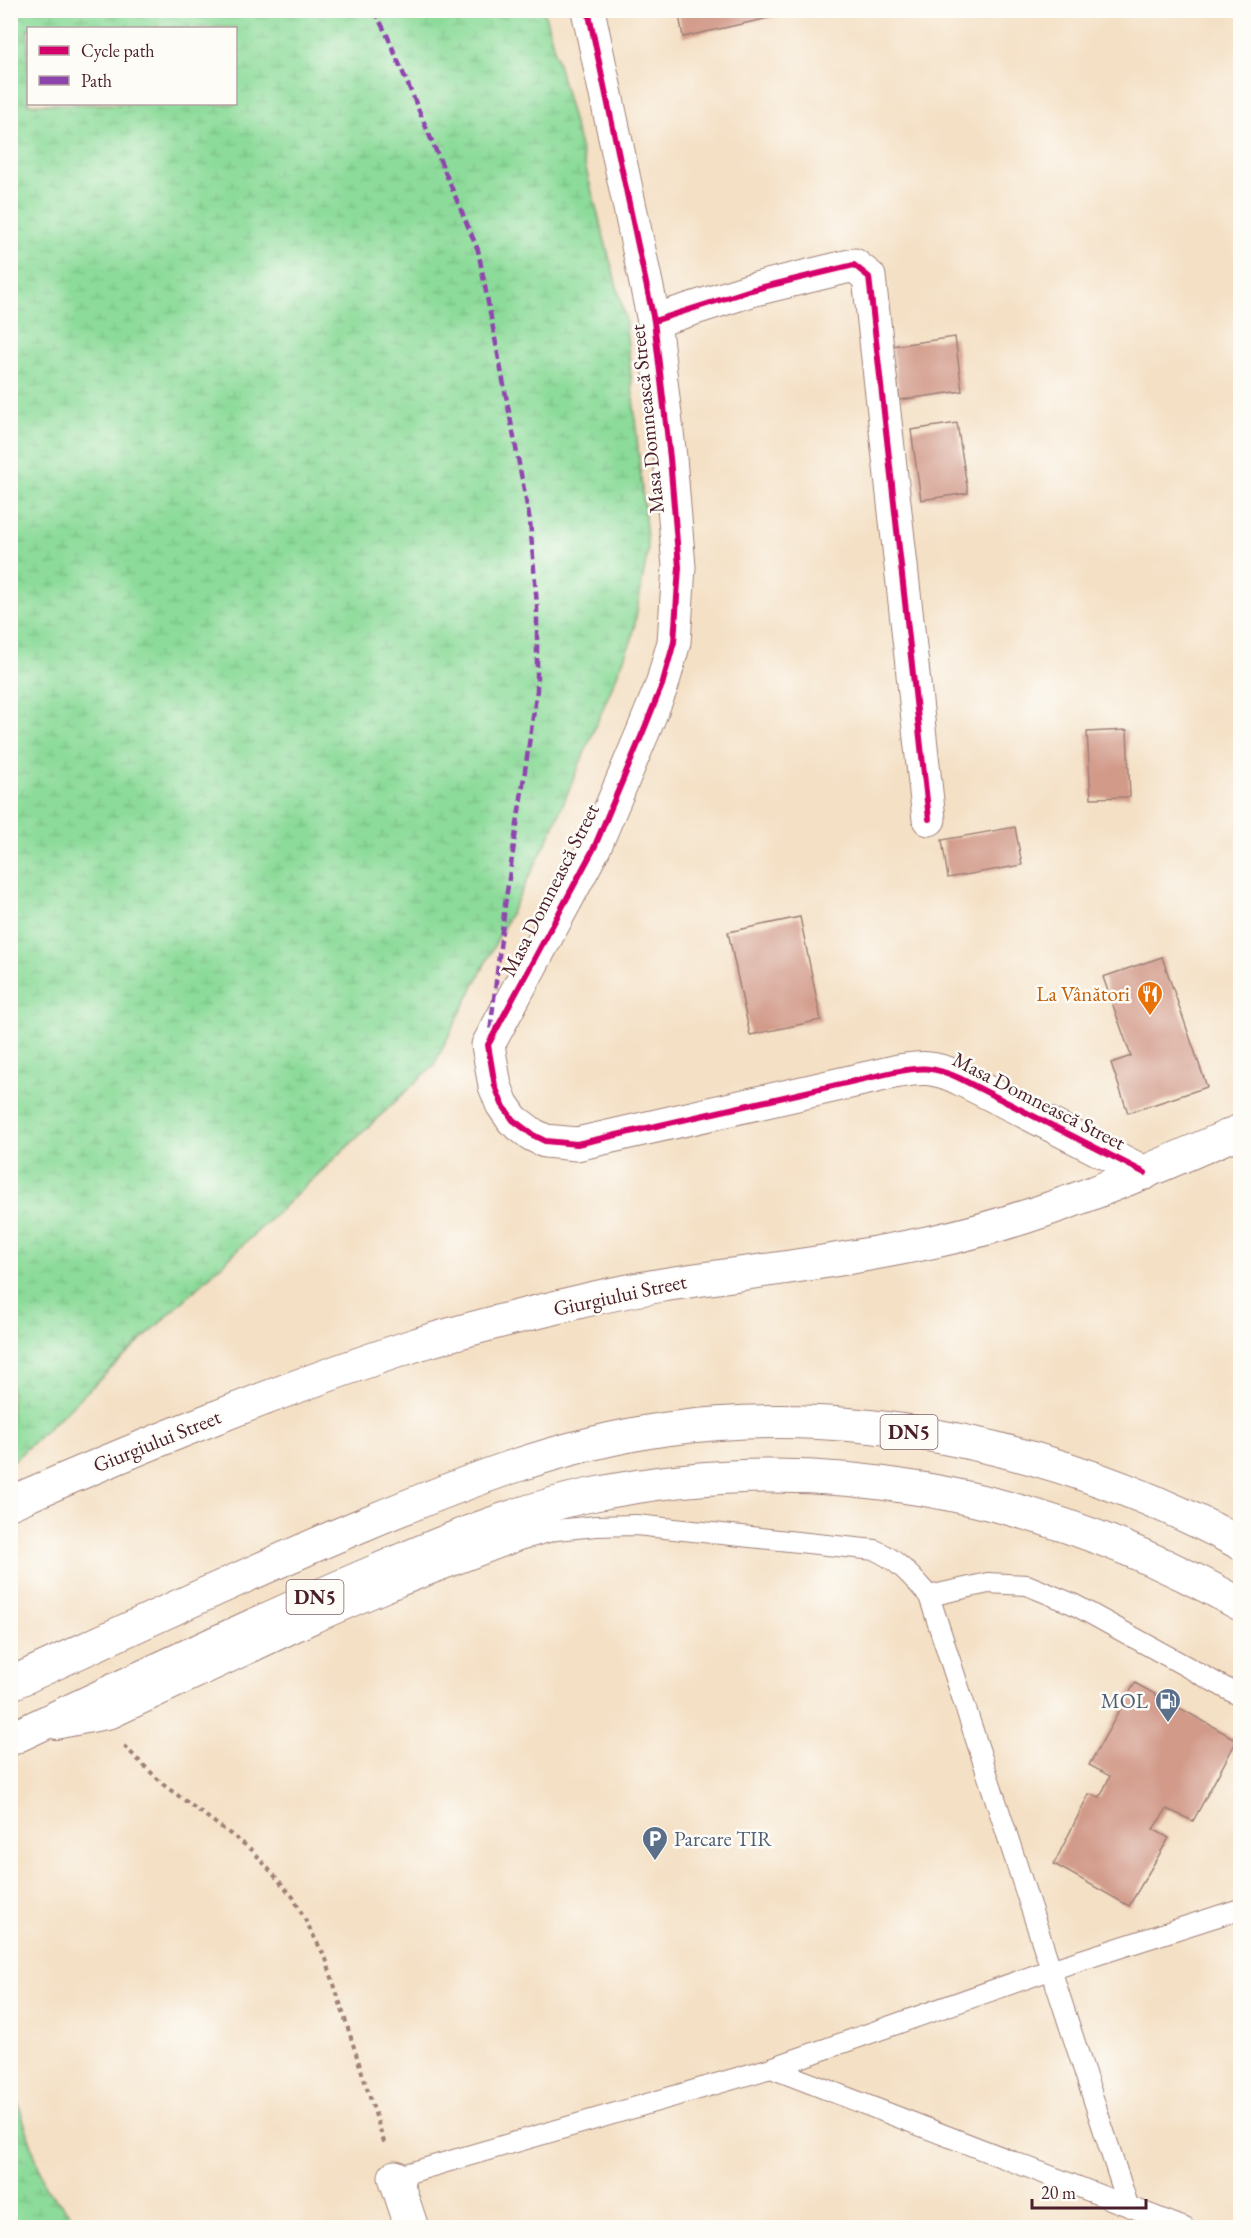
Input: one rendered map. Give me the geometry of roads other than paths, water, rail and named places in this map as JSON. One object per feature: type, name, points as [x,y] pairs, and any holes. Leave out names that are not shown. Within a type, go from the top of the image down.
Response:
[{"type":"main road","name":"Masa Domnească Street","points":[[588,10],[654,321],[670,458],[679,567],[674,642],[662,685],[594,848],[488,1045],[495,1086],[502,1104],[513,1120],[533,1135],[556,1143],[577,1144],[894,1072],[929,1067],[959,1078],[1145,1173]]},
{"type":"main road","points":[[654,321],[751,290],[854,265],[869,277],[929,819]]},
{"type":"main road","name":"Giurgiului Street","points":[[10,1503],[177,1432],[280,1392],[412,1346],[582,1301],[706,1277],[794,1266],[938,1240],[1031,1214],[1145,1173],[1240,1131]]},
{"type":"main road","name":"DN5","points":[[10,1684],[286,1557],[438,1493],[501,1470],[561,1452],[667,1429],[784,1422],[872,1426],[959,1441],[1045,1462],[1132,1493],[1240,1543]]},
{"type":"main road","name":"DN5","points":[[13,1738],[315,1596],[426,1549],[534,1510],[588,1496],[691,1480],[764,1476],[837,1478],[920,1487],[1008,1507],[1084,1530],[1156,1562],[1240,1604]]},
{"type":"main road","points":[[395,2177],[412,2228]]},
{"type":"lane","points":[[13,1738],[112,1718],[316,1622],[400,1586],[517,1541],[556,1530],[636,1525],[864,1547],[875,1550],[896,1561],[929,1596],[1128,2205]]},
{"type":"lane","points":[[929,1596],[988,1583],[1027,1585],[1073,1604],[1240,1696]]},
{"type":"lane","points":[[395,2177],[771,2068],[1050,1970],[1240,1908]]},
{"type":"lane","points":[[771,2068],[1185,2228]]},
{"type":"place","name":"La Vânători","points":[[1150,1017]]},
{"type":"place","name":"MOL","points":[[1168,1724]]},
{"type":"place","name":"Parcare TIR","points":[[655,1862]]}]
